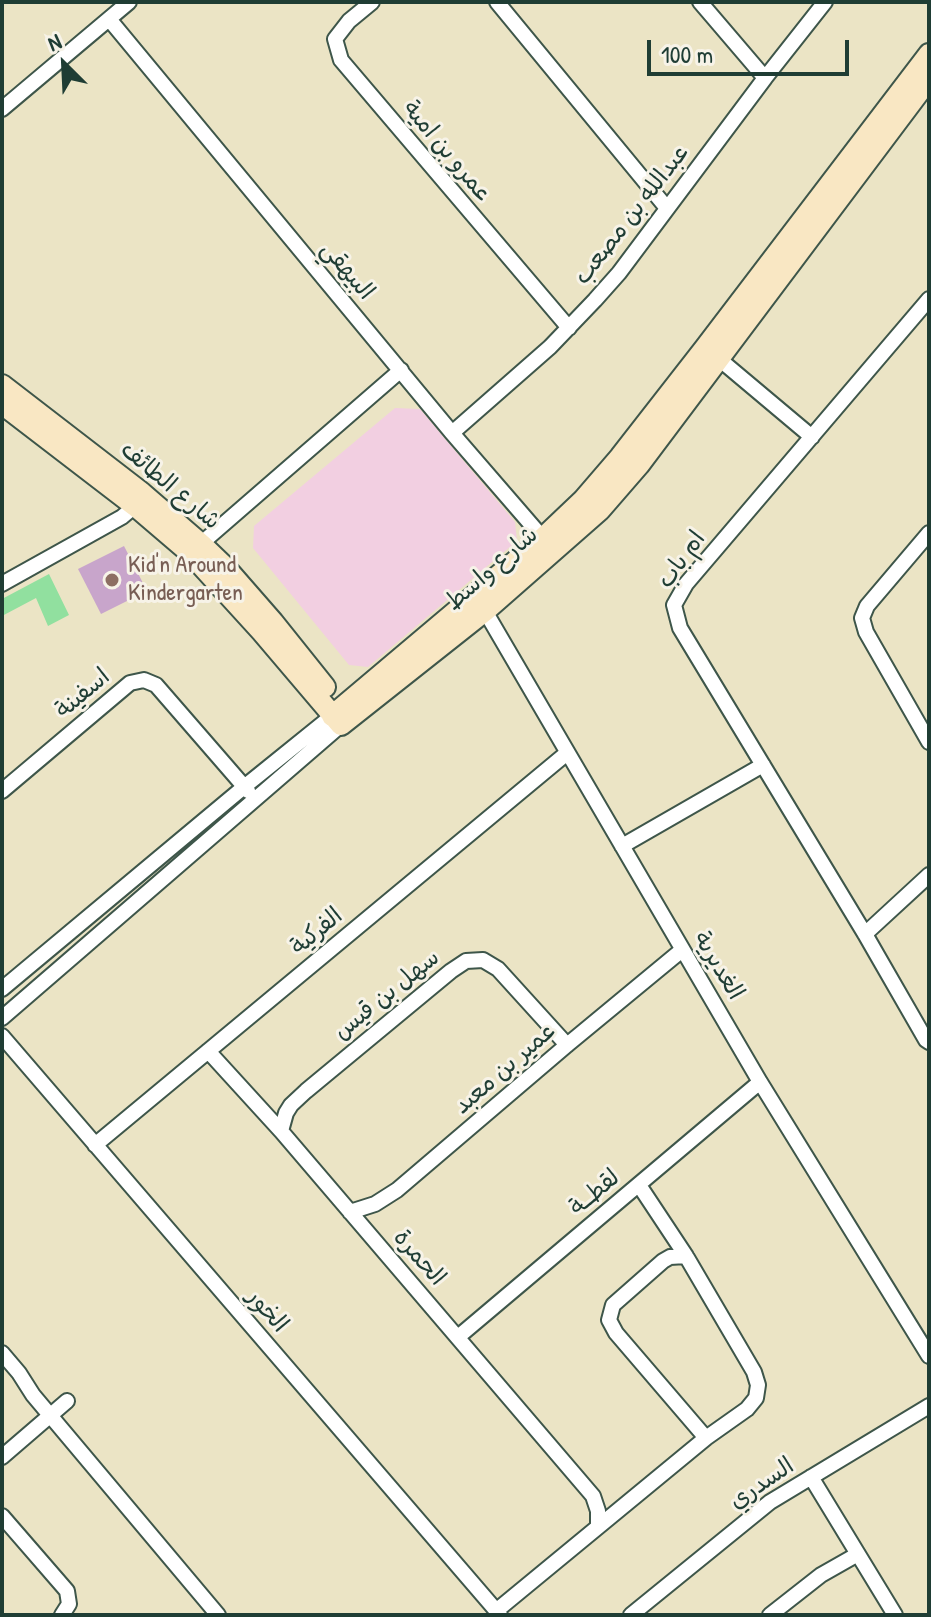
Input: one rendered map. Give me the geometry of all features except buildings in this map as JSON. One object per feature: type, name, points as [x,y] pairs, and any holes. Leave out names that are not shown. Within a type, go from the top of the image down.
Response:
[{"type":"street","points":[[2,109],[129,2]]},
{"type":"street","name":"عمرو بن امية","points":[[372,2],[349,21],[335,39],[341,60],[569,328]]},
{"type":"street","points":[[497,2],[666,207]]},
{"type":"street","points":[[700,2],[765,78]]},
{"type":"street","name":"عبدالله بن مصعب","points":[[452,433],[550,347],[619,273],[666,207],[825,2]]},
{"type":"street","name":"البيهقي","points":[[109,19],[548,545]]},
{"type":"street","name":"شارع واسط","points":[[711,353],[929,54]]},
{"type":"street","name":"شارع واسط","points":[[2,989],[244,787],[342,716],[548,545],[583,500],[711,353],[929,79]]},
{"type":"street","name":"ام باب","points":[[929,299],[686,584],[674,605],[680,628],[929,1042]]},
{"type":"street","points":[[711,353],[812,437]]},
{"type":"street","points":[[195,548],[401,370]]},
{"type":"street","name":"شارع الطائف","points":[[2,385],[195,548],[252,621],[342,716]]},
{"type":"street","name":"شارع الطائف","points":[[2,404],[138,500]]},
{"type":"street","points":[[2,584],[122,517],[138,500]]},
{"type":"street","points":[[927,541],[867,606],[862,618],[866,632],[929,742]]},
{"type":"street","name":"الغديرية","points":[[479,604],[760,1082],[929,1356]]},
{"type":"street","name":"اسفينة","points":[[2,791],[130,683],[144,680],[156,685],[255,799]]},
{"type":"street","name":"شارع واسط","points":[[2,1018],[255,799],[342,716]]},
{"type":"street","name":"الفركية","points":[[95,1145],[567,753]]},
{"type":"street","points":[[622,846],[763,765]]},
{"type":"street","points":[[865,934],[929,875]]},
{"type":"street","name":"عمير بن معبد","points":[[350,1212],[375,1204],[397,1190],[682,950]]},
{"type":"street","name":"سهل بن قيس","points":[[281,1131],[286,1113],[297,1098],[466,961],[483,960],[498,969],[567,1045]]},
{"type":"street","name":"الخور","points":[[2,1036],[498,1613]]},
{"type":"street","name":"الحمرة","points":[[208,1051],[281,1131],[593,1496]]},
{"type":"street","name":"لقطــة","points":[[458,1337],[760,1082]]},
{"type":"street","points":[[498,1613],[598,1526],[706,1438],[747,1409],[756,1398],[758,1385],[754,1372],[686,1256],[639,1185]]},
{"type":"street","points":[[686,1256],[670,1257],[663,1261],[613,1305],[609,1320],[616,1333],[706,1438]]},
{"type":"street","points":[[2,1353],[50,1416],[218,1615]]},
{"type":"street","points":[[2,1366],[33,1395]]},
{"type":"street","points":[[2,1457],[67,1401]]},
{"type":"street","name":"السدري","points":[[631,1615],[759,1510],[929,1406]]},
{"type":"street","points":[[811,1477],[895,1615]]},
{"type":"street","points":[[593,1496],[598,1511],[598,1526]]},
{"type":"street","points":[[593,1496],[608,1503],[624,1505]]},
{"type":"street","points":[[2,1516],[67,1591],[69,1604],[62,1615]]},
{"type":"street","points":[[770,1615],[821,1575],[858,1554]]},
{"type":"shaded area","points":[[395,408],[420,409],[515,522],[517,541],[368,667],[349,665],[253,548],[254,526]]},
{"type":"green space","points":[[49,574],[69,615],[48,626],[36,598],[2,616],[2,599]]},
{"type":"place","name":"Kid'n Around Kindergarten","points":[[112,580]]}]
